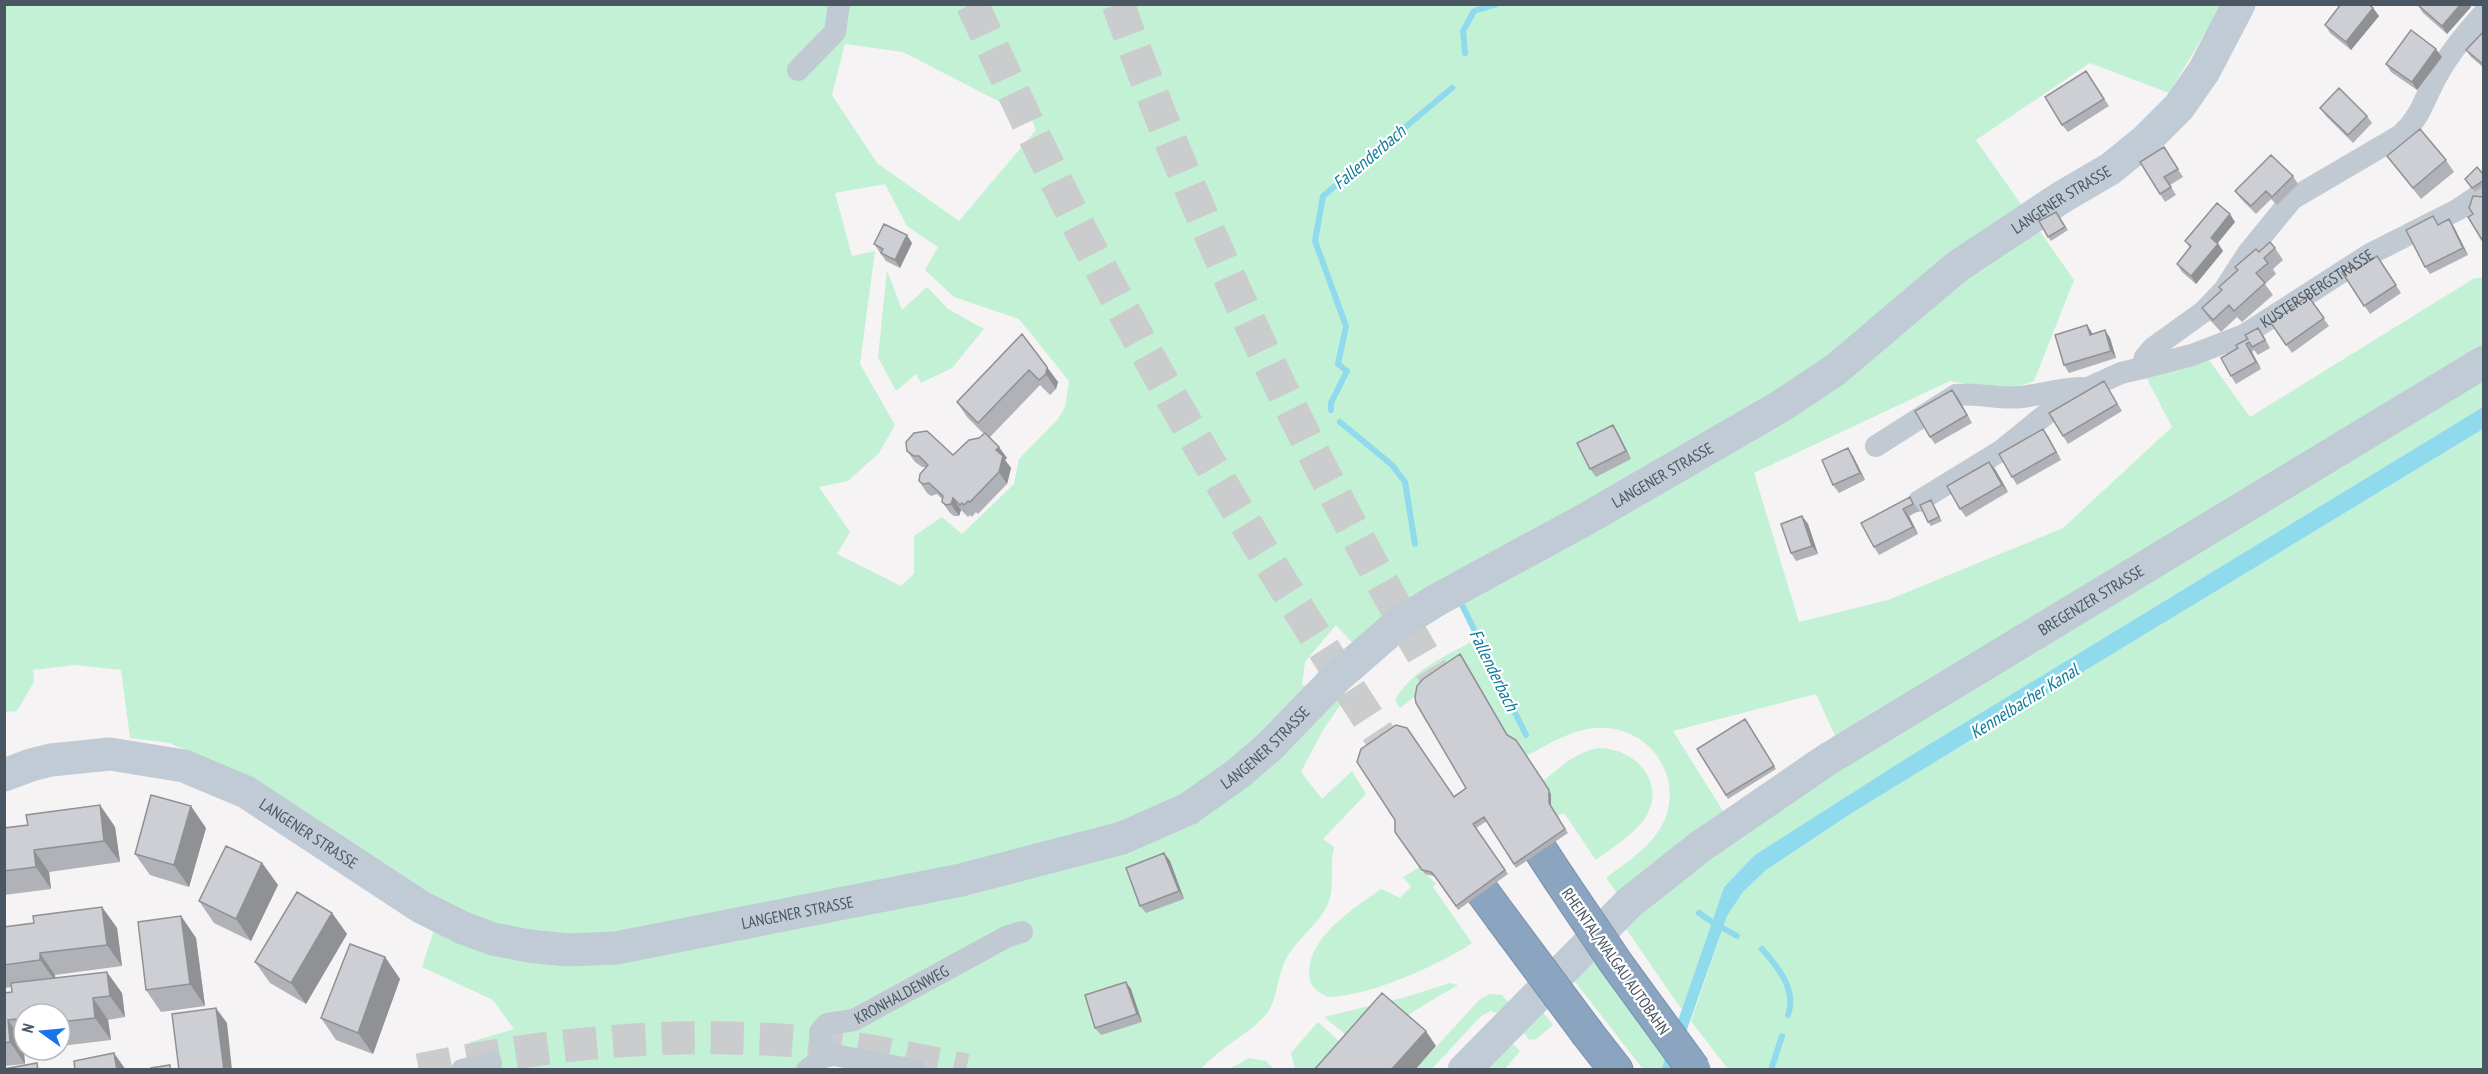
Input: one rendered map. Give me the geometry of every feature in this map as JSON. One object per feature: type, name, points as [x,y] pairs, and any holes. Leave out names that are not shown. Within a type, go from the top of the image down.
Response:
[{"type":"highway","name":"RHEINTAL/WALGAU AUTOBAHN","points":[[1549,864],[1616,963],[1694,1070]]},
{"type":"highway","points":[[1492,904],[1616,1070]]},
{"type":"main road","name":"LANGENER STRASSE","points":[[4,775],[51,760],[110,754],[184,766],[246,792],[421,907],[463,928],[493,939],[567,950],[616,948],[961,880],[1122,838],[1188,808],[1239,773],[1270,746],[1336,678],[1397,625],[1435,601],[1586,519],[1781,406],[1834,370],[1958,266],[2062,197],[2110,169],[2146,140],[2179,107],[2204,71],[2240,4]]},
{"type":"main road","name":"BREGENZER STRASSE","points":[[1464,1070],[1525,1005],[1629,903],[1701,846],[1828,759],[2482,358]]},
{"type":"street","points":[[798,70],[835,32],[839,4]]},
{"type":"street","points":[[2142,368],[2145,357],[2153,348],[2203,312],[2224,290],[2248,253],[2292,199],[2401,135],[2415,122],[2437,75],[2455,46],[2484,13]]},
{"type":"street","name":"KUSTERSBERGSTRASSE","points":[[1919,501],[2002,450],[2055,407],[2088,388],[2121,373],[2192,355],[2244,335],[2370,254],[2457,210],[2484,192]]},
{"type":"street","name":"KUSTERSBERGSTRASSE","points":[[1876,446],[1956,395],[1971,393],[2023,397],[2063,388],[2088,388]]},
{"type":"street","name":"KRONHALDENWEG","points":[[815,1063],[820,1032],[827,1024],[854,1020],[1008,936],[1022,932]]},
{"type":"street","points":[[815,1063],[843,1056],[915,1070]]},
{"type":"street","points":[[462,1070],[491,1063]]},
{"type":"green space","points":[[4,5],[2222,5],[2169,93],[2090,63],[1976,140],[2074,280],[2034,381],[2005,391],[1950,381],[1754,473],[1799,622],[1888,600],[2063,528],[2172,427],[2144,373],[2209,360],[2250,417],[2473,279],[2483,277],[2483,351],[1839,745],[1816,694],[1673,731],[1728,819],[1619,896],[1606,878],[1655,837],[1667,812],[1670,796],[1668,779],[1653,750],[1640,739],[1625,732],[1596,728],[1565,736],[1526,756],[1418,694],[1400,708],[1395,700],[1412,679],[1434,662],[1482,636],[1446,580],[1355,646],[1336,625],[1305,662],[1302,685],[1348,694],[1323,730],[1301,772],[1322,799],[1352,771],[1366,794],[1323,839],[1334,847],[1330,899],[1318,920],[1289,953],[1280,974],[1271,1007],[1260,1021],[1201,1069],[938,1069],[835,1047],[811,1047],[797,1069],[475,1069],[470,1042],[514,1029],[493,1000],[422,967],[442,905],[250,777],[169,743],[130,738],[121,670],[75,665],[33,670],[34,682],[17,711],[5,712]],"holes":[[[845,44],[903,52],[1031,118],[1036,130],[959,221],[877,163],[832,95]],[[885,184],[907,226],[938,247],[925,270],[954,297],[1019,319],[1069,381],[1065,407],[1058,419],[1019,459],[1014,484],[962,534],[942,517],[914,536],[914,574],[901,586],[837,554],[850,532],[819,487],[848,481],[879,453],[895,425],[860,364],[875,251],[852,256],[835,193]]]},
{"type":"green space","points":[[887,270],[902,310],[927,287],[948,309],[984,329],[952,368],[921,383],[916,374],[896,391],[878,357]]},
{"type":"green space","points":[[2483,371],[2483,407],[1910,756],[1756,855],[1724,887],[1682,1009],[1622,923],[1713,848]]},
{"type":"green space","points":[[2483,429],[2483,1069],[1728,1069],[1691,1021],[1727,916],[1743,892],[1766,870],[1852,813]]},
{"type":"green space","points":[[1598,748],[1625,754],[1636,762],[1645,771],[1652,794],[1650,808],[1638,827],[1596,860],[1564,813],[1557,816],[1551,807],[1543,781],[1575,757]]},
{"type":"green space","points":[[1420,867],[1436,884],[1433,887],[1472,943],[1441,961],[1383,986],[1328,997],[1317,991],[1310,982],[1311,959],[1325,935],[1346,914],[1381,889],[1400,898],[1411,887],[1403,877]]},
{"type":"green space","points":[[1590,953],[1665,1058],[1661,1069],[1643,1069],[1569,974]]},
{"type":"green space","points":[[1450,983],[1458,985],[1360,1046],[1324,1017],[1406,997]]},
{"type":"green space","points":[[1490,994],[1502,995],[1509,1003],[1498,1013],[1490,1011],[1480,1017],[1432,1069],[1415,1070],[1479,1000]]},
{"type":"green space","points":[[1538,1006],[1553,1025],[1536,1039],[1529,1040],[1523,1031]]},
{"type":"green space","points":[[1318,1022],[1353,1054],[1339,1069],[1295,1070],[1291,1053]]},
{"type":"green space","points":[[1513,1044],[1520,1051],[1505,1069],[1478,1070]]},
{"type":"green space","points":[[1249,1058],[1266,1061],[1274,1069],[1229,1069]]},
{"type":"water","name":"Kennelbacher Kanal","points":[[2483,407],[2483,429],[1852,813],[1766,870],[1743,892],[1727,916],[1673,1069],[1661,1070],[1724,887],[1755,855],[1910,756]]},
{"type":"building","points":[[2341,4],[2368,4],[2373,8],[2346,42],[2325,25]]},
{"type":"building","points":[[2419,4],[2461,4],[2442,26]]},
{"type":"building","points":[[2411,30],[2436,49],[2412,82],[2386,64]]},
{"type":"building","points":[[2484,31],[2484,65],[2466,50]]},
{"type":"building","points":[[2086,71],[2104,99],[2062,125],[2045,97]]},
{"type":"building","points":[[2339,88],[2367,116],[2348,135],[2320,108]]},
{"type":"building","points":[[2420,129],[2446,160],[2413,188],[2387,156]]},
{"type":"building","points":[[2164,147],[2178,169],[2164,177],[2171,187],[2160,194],[2140,162]]},
{"type":"building","points":[[2271,155],[2293,176],[2272,197],[2266,191],[2251,206],[2235,191]]},
{"type":"building","points":[[2477,167],[2484,175],[2484,180],[2472,188],[2465,179]]},
{"type":"building","points":[[2473,196],[2484,197],[2484,240],[2468,217],[2473,214],[2469,208]]},
{"type":"building","points":[[2217,203],[2230,214],[2211,238],[2218,244],[2191,276],[2177,264],[2191,246],[2185,241]]},
{"type":"building","points":[[2056,212],[2065,227],[2048,237],[2039,221]]},
{"type":"building","points":[[2433,216],[2438,225],[2449,219],[2463,248],[2425,267],[2406,230]]},
{"type":"building","points":[[884,224],[907,235],[895,260],[881,253],[883,249],[874,244]]},
{"type":"building","points":[[2270,242],[2275,248],[2264,258],[2268,263],[2256,273],[2265,283],[2234,311],[2229,305],[2213,320],[2202,308],[2222,290],[2219,287],[2238,270],[2235,267],[2256,249],[2259,252]]},
{"type":"building","points":[[2377,256],[2396,285],[2364,306],[2342,272],[2352,265],[2356,270]]},
{"type":"building","points":[[2308,296],[2324,318],[2286,345],[2271,323]]},
{"type":"building","points":[[2087,325],[2090,335],[2105,330],[2111,351],[2064,365],[2055,335]]},
{"type":"building","points":[[2258,328],[2265,340],[2252,347],[2249,342],[2246,344],[2256,362],[2231,376],[2221,358],[2238,348],[2236,345],[2248,339],[2245,335]]},
{"type":"building","points":[[1022,334],[1047,367],[1046,374],[1039,380],[1029,370],[978,423],[957,402]]},
{"type":"building","points":[[2104,381],[2117,404],[2063,436],[2049,413]]},
{"type":"building","points":[[1952,390],[1967,415],[1930,437],[1915,411]]},
{"type":"building","points":[[1613,425],[1626,451],[1590,469],[1577,443]]},
{"type":"building","points":[[2043,429],[2056,452],[2012,477],[1999,454]]},
{"type":"building","points":[[927,431],[953,455],[969,440],[979,438],[985,433],[999,447],[996,450],[1003,456],[999,472],[970,502],[960,505],[953,498],[951,504],[946,505],[942,502],[943,496],[929,483],[923,484],[919,481],[920,474],[928,465],[919,456],[914,456],[907,451],[906,442],[914,433]]},
{"type":"building","points":[[1848,448],[1860,473],[1833,485],[1822,460]]},
{"type":"building","points":[[1989,462],[2002,485],[1960,509],[1947,486]]},
{"type":"building","points":[[1910,497],[1913,504],[1903,509],[1913,527],[1874,547],[1861,523]]},
{"type":"building","points":[[1931,500],[1939,517],[1928,522],[1920,505]]},
{"type":"building","points":[[1802,516],[1812,546],[1791,553],[1781,524]]},
{"type":"building","points":[[1460,654],[1507,735],[1516,740],[1549,790],[1549,803],[1565,829],[1514,864],[1484,817],[1473,824],[1505,870],[1456,906],[1434,875],[1422,870],[1395,832],[1395,820],[1357,762],[1361,749],[1396,725],[1407,728],[1454,797],[1466,788],[1416,703],[1415,697],[1417,686],[1423,679]]},
{"type":"building","points":[[1745,719],[1774,766],[1726,795],[1697,749]]},
{"type":"building","points":[[151,795],[191,806],[174,865],[135,854]]},
{"type":"building","points":[[100,805],[104,841],[34,850],[36,867],[4,871],[4,828],[28,825],[26,815]]},
{"type":"building","points":[[226,846],[262,863],[236,919],[199,901]]},
{"type":"building","points":[[1164,853],[1179,891],[1140,906],[1126,868]]},
{"type":"building","points":[[297,892],[332,913],[291,983],[255,962]]},
{"type":"building","points":[[102,907],[107,945],[40,953],[40,960],[4,965],[4,927],[34,923],[33,916]]},
{"type":"building","points":[[181,916],[190,984],[146,990],[138,922]]},
{"type":"building","points":[[350,944],[385,957],[358,1033],[321,1018]]},
{"type":"building","points":[[107,972],[110,996],[93,998],[95,1018],[72,1021],[72,1002],[12,1002],[12,1020],[8,1020],[10,1042],[4,1043],[4,993],[12,992],[11,983]]},
{"type":"building","points":[[1126,982],[1137,1014],[1095,1028],[1085,995]]},
{"type":"building","points":[[1382,993],[1426,1031],[1391,1070],[1314,1070]]},
{"type":"building","points":[[216,1008],[224,1070],[179,1070],[172,1014]]},
{"type":"building","points":[[114,1053],[117,1070],[75,1070],[74,1061]]},
{"type":"building","points":[[37,1063],[38,1070],[4,1070],[4,1069]]},
{"type":"building","points":[[170,1065],[170,1070],[151,1070],[151,1068]]},
{"type":"waterway","name":"Fallenderbach","points":[[1465,53],[1463,31],[1474,11],[1497,4]]},
{"type":"waterway","name":"Fallenderbach","points":[[1331,410],[1331,403],[1347,371],[1338,364],[1346,326],[1315,241],[1323,196],[1452,88]]},
{"type":"waterway","name":"Fallenderbach","points":[[1340,422],[1392,465],[1405,482],[1415,544]]},
{"type":"waterway","name":"Fallenderbach","points":[[1462,605],[1526,735]]},
{"type":"waterway","name":"Fallenderbach","points":[[1699,913],[1712,922]]},
{"type":"waterway","name":"Fallenderbach","points":[[1721,927],[1737,936]]},
{"type":"waterway","name":"Fallenderbach","points":[[1762,949],[1780,971],[1788,988],[1790,997],[1788,1015]]},
{"type":"waterway","name":"Fallenderbach","points":[[1771,1070],[1782,1036]]},
{"type":"tunnel","points":[[972,4],[1059,187],[1148,357],[1273,568],[1405,774]]},
{"type":"tunnel","points":[[1118,4],[1190,186],[1270,365],[1359,540],[1456,711]]},
{"type":"tunnel","points":[[419,1070],[554,1047],[644,1039],[690,1038],[781,1040],[827,1045],[966,1070]]}]
